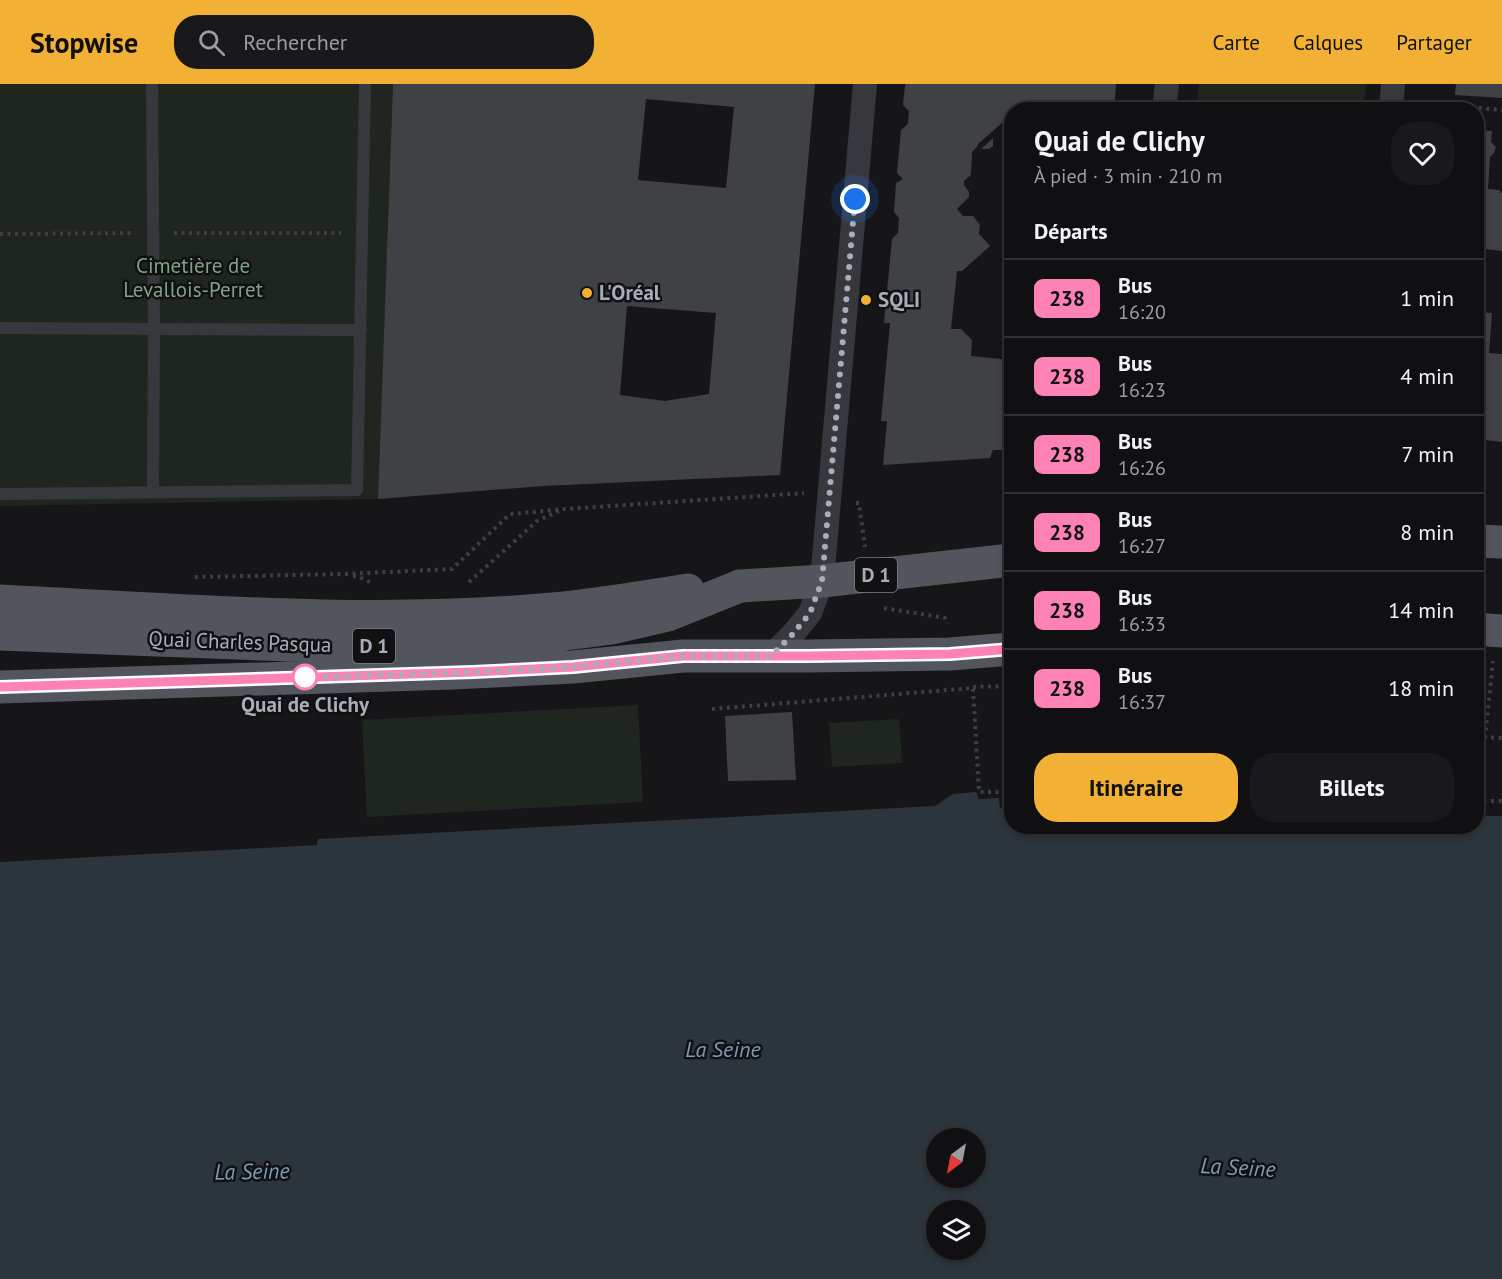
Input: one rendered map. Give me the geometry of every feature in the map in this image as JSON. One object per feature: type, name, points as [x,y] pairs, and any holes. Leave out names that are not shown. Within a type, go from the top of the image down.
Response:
[{"type":"main road","points":[[1484,542],[1502,543]]},
{"type":"main road","name":"Quai Charles Pasqua","points":[[0,634],[290,645],[498,643],[612,628],[669,615],[740,586],[822,581],[1004,561]]},
{"type":"main road","name":"D 1","points":[[0,601],[246,613],[345,616],[455,615],[605,604],[694,588],[740,586]]},
{"type":"main road","name":"Quai Charles Pasqua","points":[[0,687],[464,672],[573,667],[683,656],[950,654],[1004,650]]},
{"type":"street","points":[[771,656],[810,613],[822,581],[865,84]]},
{"type":"street","points":[[1165,102],[1167,84]]},
{"type":"lane","points":[[152,84],[153,492]]},
{"type":"lane","points":[[0,494],[357,490],[364,84]]},
{"type":"lane","points":[[0,328],[361,330]]},
{"type":"path","points":[[1392,98],[1429,102]]},
{"type":"path","points":[[1484,108],[1502,110]]},
{"type":"path","points":[[0,234],[362,233]]},
{"type":"path","points":[[192,577],[452,569],[510,514],[829,491]]},
{"type":"path","points":[[467,583],[537,521],[565,509]]},
{"type":"path","points":[[345,574],[377,585]]},
{"type":"path","points":[[1491,630],[1485,738],[1502,738]]},
{"type":"path","points":[[712,709],[973,688],[979,792],[1004,792]]},
{"type":"path","points":[[1484,801],[1502,801]]},
{"type":"green space","name":"Cimetière de Levallois-Perret","points":[[0,84],[393,84],[378,499],[0,506]]},
{"type":"green space","points":[[1199,84],[1366,84],[1364,102],[1198,102]]},
{"type":"green space","points":[[638,705],[643,802],[367,817],[362,720]]},
{"type":"green space","points":[[899,719],[902,763],[832,767],[829,723]]},
{"type":"water","name":"La Seine","points":[[976,792],[979,799],[999,798],[1000,808],[1004,808],[1004,834],[1484,834],[1484,816],[1502,816],[1502,1279],[0,1279],[0,862],[317,845],[318,839],[935,806],[953,794]]},
{"type":"building","points":[[393,84],[815,84],[780,475],[543,486],[378,499]],"holes":[[[646,99],[734,107],[726,188],[638,180]],[[627,306],[716,313],[709,394],[665,401],[620,395]]]},
{"type":"building","points":[[906,84],[1116,84],[1115,102],[1004,102],[1004,121],[972,152],[971,175],[964,181],[969,197],[957,209],[963,216],[973,216],[980,225],[979,234],[990,246],[962,271],[957,271],[951,329],[961,329],[972,340],[971,356],[1004,359],[1004,450],[993,450],[990,458],[883,465],[887,421],[881,421],[890,323],[884,323],[892,239],[898,233],[899,218],[894,212],[896,183],[903,179],[897,173],[901,130],[908,124],[909,111],[903,105]]},
{"type":"building","points":[[1456,84],[1502,84],[1502,98],[1455,95]]},
{"type":"building","points":[[1484,130],[1492,131],[1491,142],[1496,147],[1490,157],[1488,189],[1499,190],[1502,193],[1502,251],[1485,249]]},
{"type":"building","points":[[993,138],[993,146],[989,149],[981,149]]},
{"type":"building","points":[[1484,312],[1492,313],[1489,353],[1502,354],[1502,442],[1484,440]]},
{"type":"building","points":[[792,712],[796,780],[728,781],[725,716]]},
{"type":"bus line","name":"238","points":[[0,687],[473,672],[573,667],[683,656],[950,654],[1004,650]]},
{"type":"place","name":"L'Oréal","points":[[587,293]]},
{"type":"place","name":"SQLI","points":[[866,300]]},
{"type":"place","name":"Quai de Clichy","points":[[305,677]]},
{"type":"route","points":[[305,677],[294,678],[573,667],[683,656],[771,656],[810,613],[822,581],[855,199]]}]
